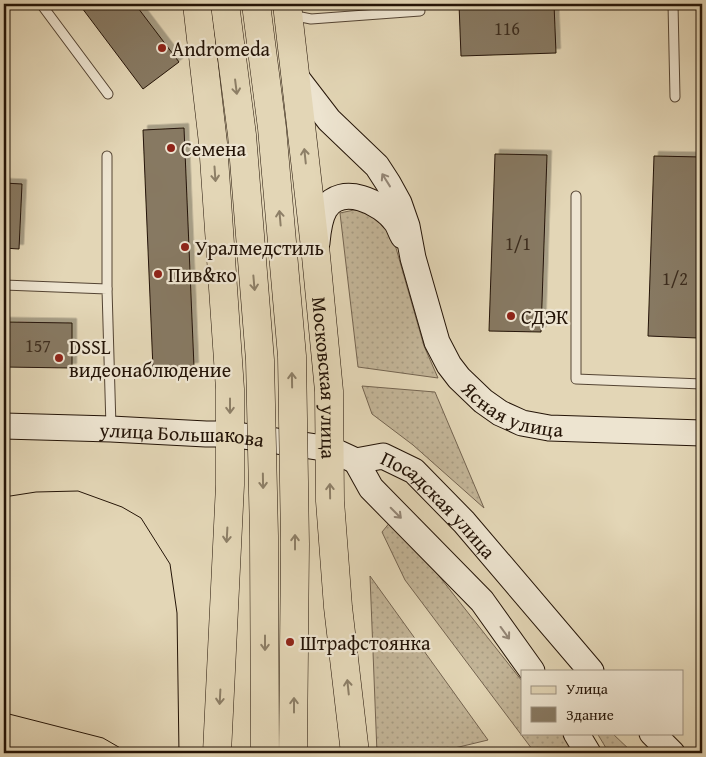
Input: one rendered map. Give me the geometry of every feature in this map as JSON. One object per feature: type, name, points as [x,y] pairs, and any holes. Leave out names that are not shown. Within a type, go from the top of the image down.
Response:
[{"type":"main road","points":[[197,4],[214,153],[230,389],[230,485],[217,753]]},
{"type":"main road","points":[[225,4],[242,135],[260,360],[264,536],[265,753]]},
{"type":"main road","name":"Московская улица","points":[[256,4],[272,128],[292,356],[295,544],[293,753]]},
{"type":"main road","name":"Московская улица","points":[[288,9],[329,391],[330,502],[338,607],[355,753]]},
{"type":"street","points":[[296,77],[329,120],[377,166],[388,183],[399,203],[407,226],[413,258]]},
{"type":"street","points":[[316,256],[319,224],[325,208],[336,198],[348,196],[371,201],[382,208],[396,222],[413,258]]},
{"type":"street","name":"Ясная улица","points":[[413,258],[429,317],[441,352],[459,378],[483,401],[500,413],[522,423],[549,428],[702,433]]},
{"type":"street","name":"улица Большакова","points":[[4,426],[230,434],[330,449],[356,461]]},
{"type":"street","name":"Посадская улица","points":[[531,670],[482,602],[371,488],[356,461],[383,456],[414,471],[464,522],[591,670]]},
{"type":"street","points":[[577,734],[588,753]]},
{"type":"street","points":[[653,734],[672,753]]},
{"type":"lane","points":[[41,4],[108,94]]},
{"type":"lane","points":[[672,4],[676,97]]},
{"type":"lane","points":[[288,9],[311,19],[420,11]]},
{"type":"lane","points":[[107,156],[110,429]]},
{"type":"lane","points":[[576,196],[576,379],[702,384]]},
{"type":"lane","points":[[4,285],[107,289]]},
{"type":"shaded area","points":[[354,210],[369,212],[390,227],[424,346],[438,378],[358,367],[340,213]]},
{"type":"shaded area","points":[[362,386],[435,392],[484,508],[413,445],[372,414]]},
{"type":"shaded area","points":[[391,521],[424,557],[521,680],[521,734],[565,734],[577,753],[535,753],[405,580],[382,532]]},
{"type":"shaded area","points":[[370,576],[488,740],[434,753],[377,753]]},
{"type":"shaded area","points":[[598,734],[613,734],[633,753],[609,753]]},
{"type":"building","points":[[79,4],[135,4],[179,62],[143,89]]},
{"type":"building","points":[[459,4],[554,4],[556,53],[461,56]]},
{"type":"building","points":[[184,128],[194,367],[153,369],[143,130]]},
{"type":"building","points":[[495,154],[547,155],[541,332],[489,331]]},
{"type":"building","points":[[654,156],[702,157],[698,338],[648,336]]},
{"type":"building","points":[[4,183],[22,184],[19,249],[4,248]]},
{"type":"building","points":[[4,322],[72,323],[72,368],[4,367]]},
{"type":"tram line","points":[[4,497],[36,492],[78,491],[122,507],[141,518],[170,564],[177,613],[179,753]]},
{"type":"tram line","points":[[4,710],[9,714],[103,738],[129,753]]},
{"type":"place","name":"Andromeda","points":[[162,48]]},
{"type":"place","name":"Семена","points":[[171,148]]},
{"type":"place","name":"Уралмедстиль","points":[[185,247]]},
{"type":"place","name":"Пив&ко","points":[[158,274]]},
{"type":"place","name":"СДЭК","points":[[511,316]]},
{"type":"place","name":"DSSL видеонаблюдение","points":[[59,358]]},
{"type":"place","name":"Штрафстоянка","points":[[290,642]]}]
